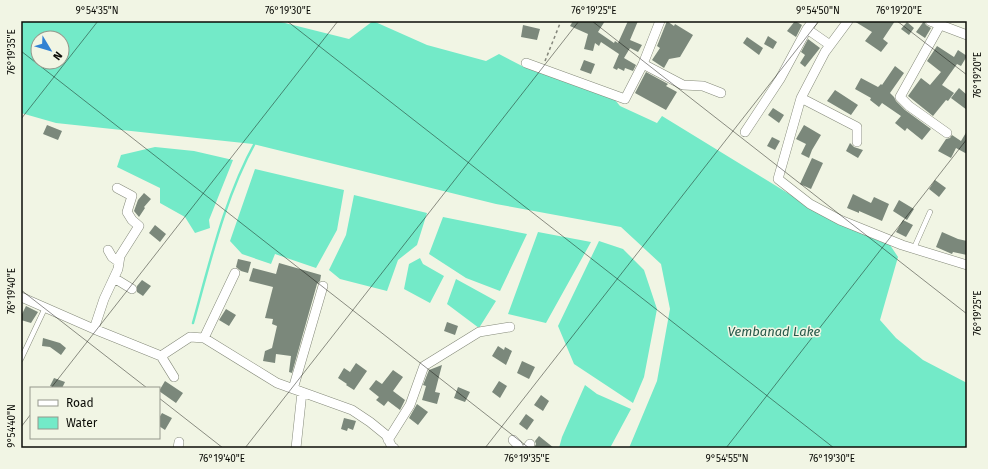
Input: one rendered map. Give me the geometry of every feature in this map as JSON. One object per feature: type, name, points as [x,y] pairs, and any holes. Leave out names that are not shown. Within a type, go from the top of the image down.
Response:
[{"type":"street","points":[[625,99],[643,64],[660,21]]},
{"type":"street","points":[[745,132],[780,79],[812,21]]},
{"type":"street","points":[[848,21],[825,52],[794,110],[778,179],[810,204],[840,220],[902,246],[967,265]]},
{"type":"street","points":[[930,21],[967,35]]},
{"type":"street","points":[[940,24],[900,98],[947,133]]},
{"type":"street","points":[[807,29],[830,45]]},
{"type":"street","points":[[526,63],[625,99],[636,95]]},
{"type":"street","points":[[643,64],[683,85],[703,86],[721,93]]},
{"type":"street","points":[[801,98],[856,127],[857,142]]},
{"type":"street","points":[[94,329],[104,300],[114,278],[120,256],[139,226],[132,220],[127,212],[132,196],[117,188]]},
{"type":"street","points":[[108,250],[112,257],[119,262]]},
{"type":"street","points":[[204,338],[235,273]]},
{"type":"street","points":[[114,278],[132,289]]},
{"type":"street","points":[[293,389],[323,286]]},
{"type":"street","points":[[21,297],[161,356],[174,377]]},
{"type":"street","points":[[392,446],[410,405],[424,366],[479,332],[510,327]]},
{"type":"street","points":[[161,356],[190,337],[204,338],[276,384],[352,410],[386,435],[392,446]]},
{"type":"street","points":[[296,448],[302,392]]},
{"type":"street","points":[[513,440],[518,444],[519,448]]},
{"type":"lane","points":[[914,249],[930,212]]},
{"type":"lane","points":[[21,359],[45,308]]},
{"type":"path","points":[[542,68],[561,21]]},
{"type":"water","name":"Vembanad Lake","points":[[21,21],[277,21],[349,39],[373,21],[427,45],[486,61],[499,54],[524,67],[533,61],[611,95],[620,106],[657,123],[662,116],[838,224],[890,245],[898,257],[880,320],[896,338],[923,360],[967,383],[967,448],[629,448],[657,381],[670,309],[661,264],[621,227],[496,204],[253,144],[56,123],[21,113]]},
{"type":"water","points":[[155,147],[194,151],[233,160],[209,220],[210,228],[195,233],[185,217],[160,203],[160,188],[117,167],[121,155]]},
{"type":"water","points":[[255,169],[344,190],[337,230],[316,268],[275,254],[271,264],[242,254],[230,241]]},
{"type":"water","points":[[354,195],[427,213],[417,245],[398,260],[387,291],[340,279],[329,270],[346,235]]},
{"type":"water","points":[[443,217],[527,234],[500,291],[466,278],[429,254]]},
{"type":"water","points":[[538,232],[591,242],[546,323],[508,314]]},
{"type":"water","points":[[599,241],[623,249],[644,270],[657,309],[644,377],[633,403],[574,364],[558,326]]},
{"type":"water","points":[[420,258],[423,264],[444,276],[430,303],[404,289],[409,264]]},
{"type":"water","points":[[456,279],[496,301],[479,328],[447,304]]},
{"type":"water","points":[[585,385],[597,394],[631,409],[610,448],[559,448],[562,437]]},
{"type":"building","points":[[573,21],[605,21],[598,32],[614,43],[615,41],[618,43],[628,21],[638,21],[630,40],[642,45],[638,52],[630,48],[624,58],[636,65],[633,71],[625,68],[624,71],[618,68],[617,70],[613,68],[619,54],[601,42],[599,46],[595,43],[593,51],[584,49],[588,34],[570,26]]},
{"type":"building","points":[[667,21],[693,35],[680,57],[669,59],[664,68],[652,60],[660,48],[657,46]]},
{"type":"building","points":[[795,21],[802,25],[796,37],[787,31]]},
{"type":"building","points":[[854,21],[895,21],[883,39],[888,43],[881,52],[865,41],[872,32]]},
{"type":"building","points":[[924,21],[926,25],[931,28],[925,38],[916,32]]},
{"type":"building","points":[[907,22],[914,28],[909,35],[901,29]]},
{"type":"building","points":[[523,25],[540,29],[537,40],[521,37]]},
{"type":"building","points":[[768,36],[777,42],[773,49],[764,44]]},
{"type":"building","points":[[747,37],[763,48],[759,55],[743,43]]},
{"type":"building","points":[[808,39],[820,48],[805,67],[800,63],[805,55],[801,52]]},
{"type":"building","points":[[937,46],[954,57],[958,50],[967,56],[961,66],[957,64],[942,85],[954,93],[933,116],[908,96],[921,78],[930,85],[941,72],[927,61]]},
{"type":"building","points":[[584,60],[595,64],[591,74],[580,70]]},
{"type":"building","points":[[895,66],[904,73],[890,93],[905,110],[931,129],[922,140],[907,128],[905,131],[895,123],[901,116],[882,103],[879,107],[870,100],[871,98],[855,89],[861,78],[878,87],[881,84],[882,85]]},
{"type":"building","points":[[646,72],[668,84],[666,86],[677,92],[666,110],[635,93]]},
{"type":"building","points":[[959,88],[967,95],[967,110],[951,98]]},
{"type":"building","points":[[835,90],[858,105],[851,115],[827,101]]},
{"type":"building","points":[[773,108],[784,115],[779,123],[768,115]]},
{"type":"building","points":[[47,125],[62,131],[58,140],[43,134]]},
{"type":"building","points":[[804,125],[821,135],[809,158],[801,154],[806,144],[796,139]]},
{"type":"building","points":[[967,131],[967,154],[956,148],[951,158],[938,151],[946,139],[950,138],[952,135],[961,141]]},
{"type":"building","points":[[772,137],[780,141],[775,150],[767,146]]},
{"type":"building","points":[[850,143],[854,147],[863,150],[858,158],[846,151]]},
{"type":"building","points":[[812,158],[823,163],[811,189],[800,184]]},
{"type":"building","points":[[935,180],[946,188],[939,197],[929,189]]},
{"type":"building","points":[[144,193],[151,199],[144,207],[145,208],[139,217],[134,211],[138,200]]},
{"type":"building","points":[[853,194],[871,203],[874,197],[889,204],[882,221],[859,211],[859,213],[847,208]]},
{"type":"building","points":[[899,200],[914,209],[907,220],[893,211]]},
{"type":"building","points":[[903,220],[913,225],[906,237],[896,232]]},
{"type":"building","points":[[155,225],[166,234],[160,242],[149,233]]},
{"type":"building","points":[[942,232],[967,241],[967,255],[953,252],[952,254],[936,247]]},
{"type":"building","points":[[238,259],[251,262],[248,273],[241,271],[236,267]]},
{"type":"building","points":[[279,263],[321,275],[320,281],[317,284],[292,373],[289,372],[291,356],[276,354],[275,363],[263,361],[265,351],[272,348],[277,326],[272,324],[273,319],[265,318],[273,287],[249,281],[253,268],[276,274]]},
{"type":"building","points":[[142,280],[151,286],[143,296],[137,292],[137,286]]},
{"type":"building","points":[[26,306],[38,312],[31,323],[21,320],[21,316]]},
{"type":"building","points":[[226,309],[236,315],[229,326],[219,320]]},
{"type":"building","points":[[447,322],[458,326],[455,335],[444,331]]},
{"type":"building","points":[[43,338],[60,343],[66,348],[61,355],[50,347],[42,346]]},
{"type":"building","points":[[498,346],[504,350],[505,347],[512,351],[506,365],[492,356]]},
{"type":"building","points":[[522,361],[535,367],[529,379],[517,373]]},
{"type":"building","points":[[356,363],[367,371],[354,390],[338,378],[344,368],[350,372]]},
{"type":"building","points":[[442,365],[435,392],[440,393],[437,404],[422,400],[426,386],[423,385],[429,370]]},
{"type":"building","points":[[393,370],[403,377],[393,391],[405,400],[400,410],[388,401],[384,406],[376,400],[379,397],[369,389],[376,380],[382,384]]},
{"type":"building","points":[[54,378],[65,382],[62,387],[50,386]]},
{"type":"building","points":[[165,381],[183,393],[176,403],[160,392]]},
{"type":"building","points":[[499,381],[507,386],[500,398],[492,392]]},
{"type":"building","points":[[458,387],[470,392],[465,402],[454,398]]},
{"type":"building","points":[[541,395],[549,401],[543,411],[534,405]]},
{"type":"building","points":[[417,404],[428,412],[418,425],[409,418]]},
{"type":"building","points":[[162,413],[172,418],[165,430],[160,427],[160,416]]},
{"type":"building","points":[[526,414],[534,420],[527,430],[519,424]]},
{"type":"building","points":[[344,418],[356,421],[353,430],[348,428],[347,431],[341,429]]},
{"type":"building","points":[[539,436],[554,448],[534,448],[536,444],[535,441]]},
{"type":"waterway","points":[[193,323],[219,230],[235,184],[256,141]]}]
